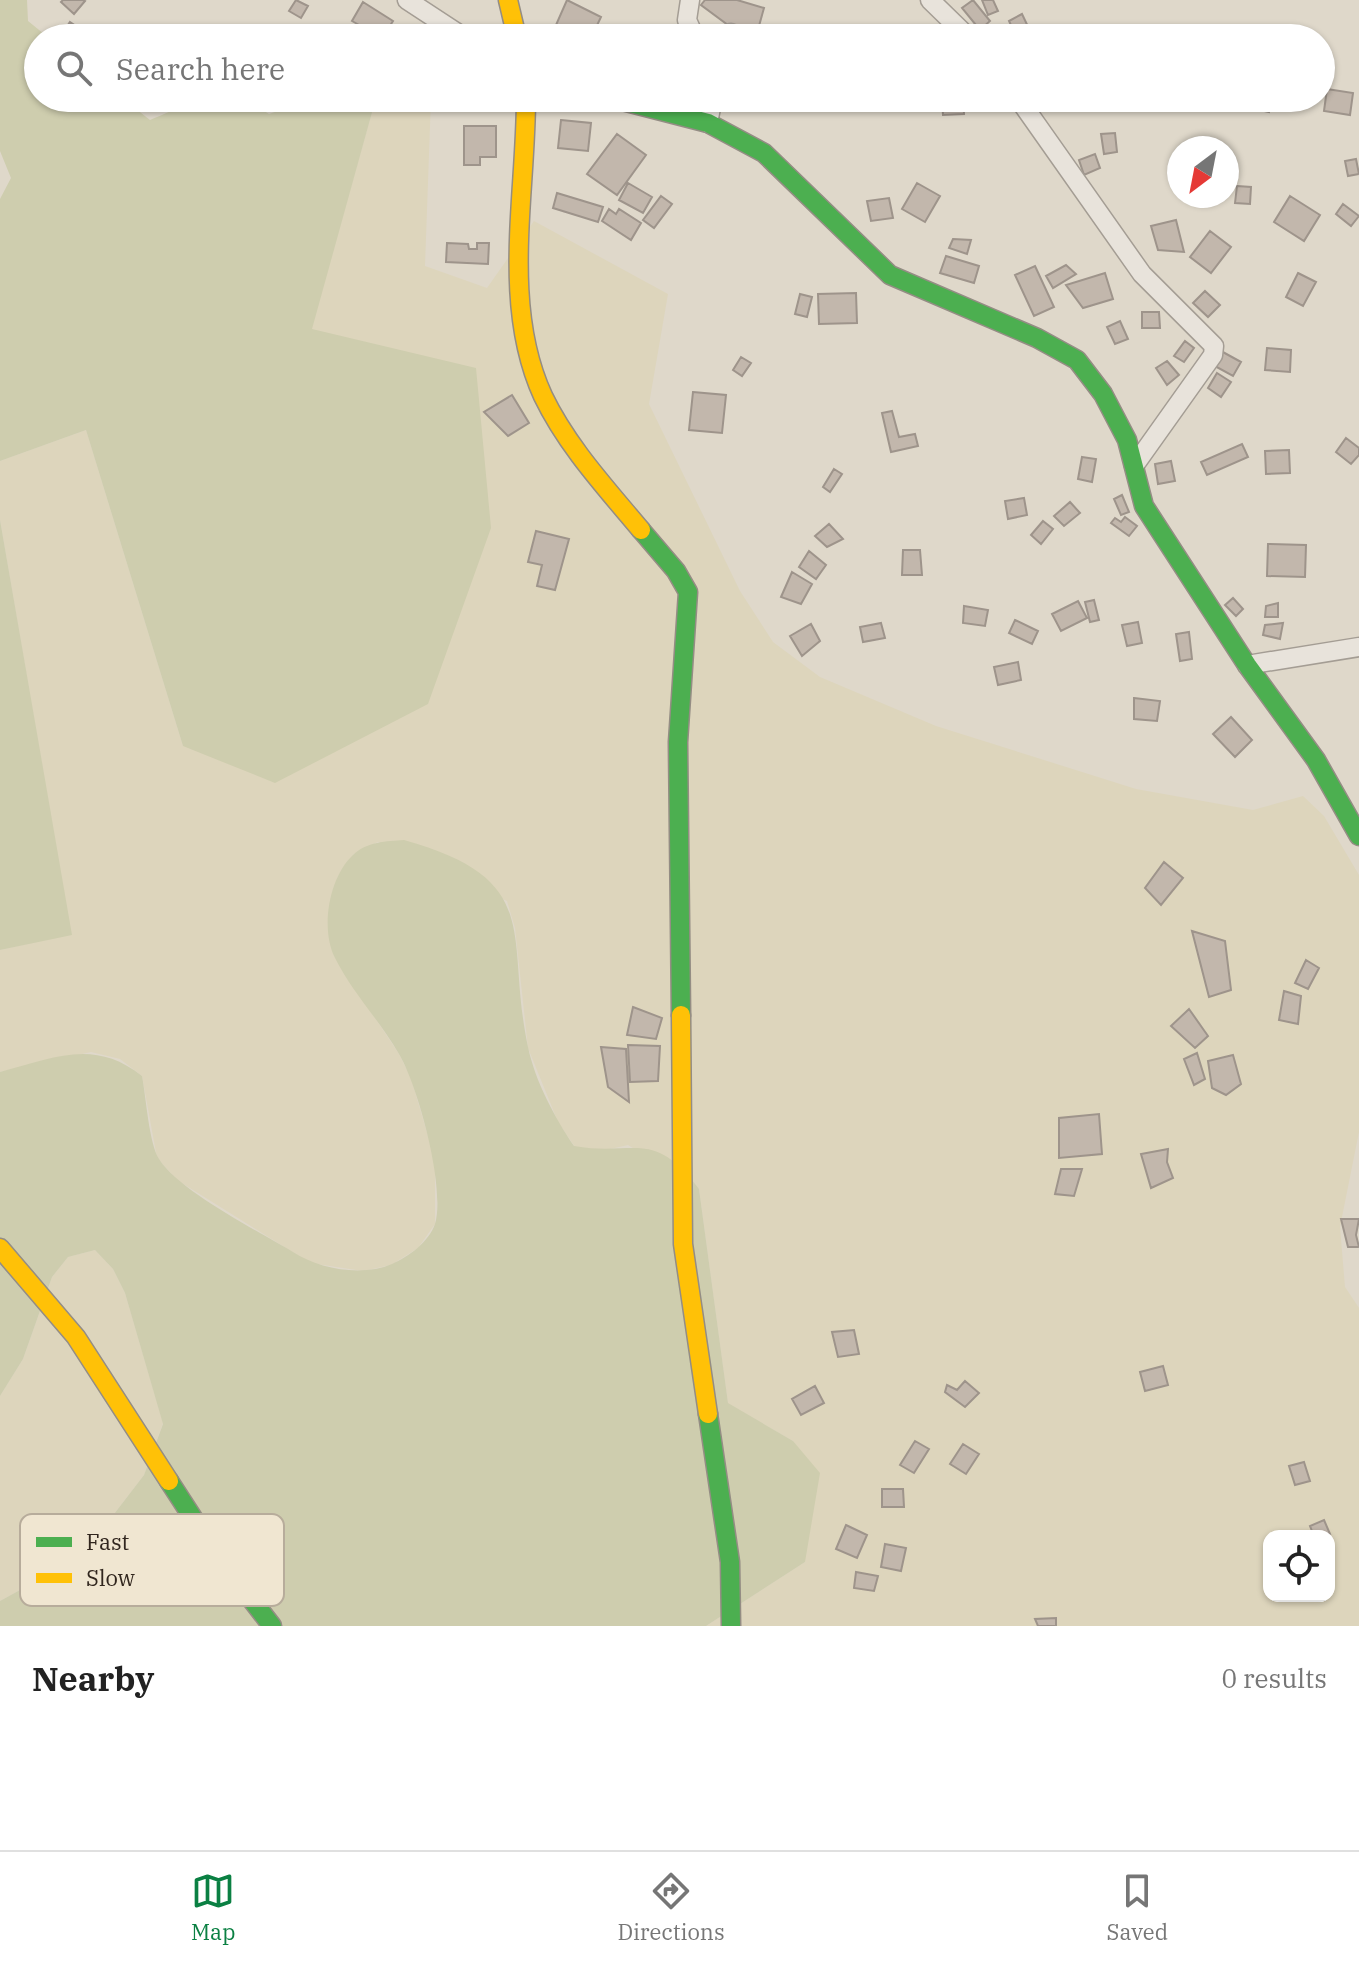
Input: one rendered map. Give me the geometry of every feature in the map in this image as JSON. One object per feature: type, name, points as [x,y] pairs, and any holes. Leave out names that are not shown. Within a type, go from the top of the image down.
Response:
[{"type":"main road","points":[[508,0],[514,24]]},
{"type":"main road","points":[[527,112],[528,148],[520,253],[525,333],[530,358],[543,395],[569,438],[676,571],[688,592],[678,742],[683,1244],[730,1562],[731,1626]]},
{"type":"main road","points":[[665,112],[708,123],[764,153],[901,282],[1037,338],[1077,360],[1103,394],[1127,440],[1144,506],[1247,665],[1316,760],[1359,836]]},
{"type":"main road","points":[[0,1248],[76,1337],[190,1514]]},
{"type":"main road","points":[[257,1606],[272,1626]]},
{"type":"street","points":[[407,0],[444,24]]},
{"type":"street","points":[[689,24],[690,0]]},
{"type":"street","points":[[930,0],[955,24]]},
{"type":"street","points":[[708,123],[710,112]]},
{"type":"street","points":[[1028,112],[1142,274],[1214,346],[1213,355],[1134,466]]},
{"type":"street","points":[[1247,665],[1359,647]]},
{"type":"shaded area","points":[[372,112],[430,112],[425,266],[487,288],[534,221],[668,294],[649,404],[740,591],[773,642],[820,677],[936,726],[1136,789],[1253,810],[1303,796],[1324,816],[1359,875],[1359,1132],[1340,1227],[1345,1287],[1359,1308],[1359,1626],[706,1626],[805,1562],[793,1441],[728,1404],[699,1189],[628,1145],[601,1151],[575,1147],[558,1122],[528,1048],[515,928],[507,901],[378,842],[354,854],[338,876],[330,902],[329,929],[334,956],[399,1054],[411,1078],[435,1160],[435,1224],[418,1248],[391,1265],[363,1271],[310,1263],[177,1180],[157,1158],[142,1076],[120,1059],[91,1052],[0,1072],[0,950],[71,934],[0,520],[0,461],[86,430],[183,746],[311,329]]},
{"type":"shaded area","points":[[95,1250],[113,1269],[125,1293],[163,1423],[144,1475],[114,1514],[20,1514],[20,1590],[0,1601],[0,1396],[23,1359],[52,1277],[68,1257]]},
{"type":"green space","points":[[0,0],[27,0],[28,21],[32,24],[24,24],[24,112],[140,112],[150,120],[170,112],[372,112],[312,329],[476,368],[491,528],[428,704],[275,783],[183,746],[86,430],[0,461],[0,199],[11,178],[0,151]]},
{"type":"green space","points":[[0,520],[72,935],[0,950]]},
{"type":"green space","points":[[404,840],[449,856],[480,873],[500,894],[511,916],[531,1060],[546,1099],[574,1146],[655,1151],[683,1170],[699,1189],[728,1403],[793,1441],[820,1473],[805,1562],[706,1626],[0,1626],[0,1601],[20,1590],[20,1606],[284,1606],[284,1514],[114,1514],[144,1475],[163,1424],[125,1293],[113,1269],[95,1250],[68,1257],[52,1277],[23,1359],[0,1396],[0,1072],[73,1054],[107,1057],[124,1064],[142,1076],[150,1131],[159,1159],[183,1184],[201,1197],[303,1258],[328,1267],[368,1270],[405,1257],[423,1243],[432,1231],[437,1208],[437,1187],[422,1112],[399,1054],[335,958],[328,933],[329,904],[338,876],[358,851],[384,842]]},
{"type":"building","points":[[296,0],[308,6],[301,18],[289,11]]},
{"type":"building","points":[[567,0],[601,17],[598,24],[556,24]]},
{"type":"building","points":[[705,0],[737,0],[764,8],[760,24],[727,24],[701,5]]},
{"type":"building","points":[[973,0],[990,21],[975,24],[962,8]]},
{"type":"building","points":[[982,0],[993,0],[998,11],[988,15]]},
{"type":"building","points":[[85,1],[74,14],[61,2]]},
{"type":"building","points":[[363,2],[393,21],[391,24],[357,24],[352,21]]},
{"type":"building","points":[[1022,14],[1027,24],[1010,24],[1009,21]]},
{"type":"building","points":[[1335,90],[1353,93],[1350,115],[1330,112],[1335,112]]},
{"type":"building","points":[[943,112],[964,112],[964,114],[943,115]]},
{"type":"building","points":[[561,120],[591,123],[588,151],[558,148]]},
{"type":"building","points":[[464,126],[496,126],[496,157],[480,157],[480,165],[464,165]]},
{"type":"building","points":[[1115,133],[1117,152],[1104,154],[1101,134]]},
{"type":"building","points":[[617,134],[646,155],[617,195],[587,174]]},
{"type":"building","points":[[1095,154],[1100,168],[1084,175],[1079,160]]},
{"type":"building","points":[[1356,159],[1359,174],[1348,176],[1345,161]]},
{"type":"building","points":[[628,183],[652,197],[643,213],[619,200]]},
{"type":"building","points":[[917,183],[940,196],[925,222],[902,209]]},
{"type":"building","points":[[1239,186],[1251,187],[1250,204],[1239,203]]},
{"type":"building","points":[[557,193],[603,207],[598,222],[553,208]]},
{"type":"building","points":[[661,196],[672,204],[654,228],[643,220]]},
{"type":"building","points":[[1290,196],[1320,215],[1304,241],[1274,222]]},
{"type":"building","points":[[889,198],[893,218],[871,221],[867,201]]},
{"type":"building","points":[[1343,204],[1359,216],[1351,226],[1336,214]]},
{"type":"building","points":[[609,209],[616,214],[619,209],[641,223],[631,240],[602,221]]},
{"type":"building","points":[[1176,220],[1184,252],[1158,250],[1151,226]]},
{"type":"building","points":[[1210,231],[1231,247],[1211,273],[1190,257]]},
{"type":"building","points":[[953,239],[971,240],[967,254],[949,248]]},
{"type":"building","points":[[447,243],[468,244],[469,249],[477,249],[477,243],[489,243],[488,264],[446,262]]},
{"type":"building","points":[[946,256],[979,266],[974,283],[940,273]]},
{"type":"building","points":[[1066,265],[1076,274],[1053,288],[1046,276]]},
{"type":"building","points":[[1035,266],[1054,307],[1034,316],[1015,275]]},
{"type":"building","points":[[1105,273],[1113,299],[1083,308],[1066,285]]},
{"type":"building","points":[[1298,273],[1316,282],[1303,306],[1286,297]]},
{"type":"building","points":[[1205,291],[1220,305],[1208,317],[1193,303]]},
{"type":"building","points":[[856,293],[857,323],[819,324],[818,294]]},
{"type":"building","points":[[800,294],[812,297],[807,317],[795,314]]},
{"type":"building","points":[[1142,312],[1159,312],[1160,328],[1142,328]]},
{"type":"building","points":[[1120,321],[1128,339],[1115,344],[1107,327]]},
{"type":"building","points":[[1185,341],[1194,348],[1184,362],[1174,356]]},
{"type":"building","points":[[1267,348],[1291,350],[1290,372],[1265,370]]},
{"type":"building","points":[[1221,351],[1241,362],[1233,376],[1213,365]]},
{"type":"building","points":[[741,357],[751,363],[742,376],[733,370]]},
{"type":"building","points":[[1167,361],[1179,375],[1167,385],[1156,368]]},
{"type":"building","points":[[1217,373],[1231,382],[1221,397],[1208,388]]},
{"type":"building","points":[[693,392],[726,395],[722,433],[689,430]]},
{"type":"building","points":[[512,395],[529,423],[508,436],[484,412]]},
{"type":"building","points":[[892,411],[899,437],[915,434],[918,446],[891,452],[882,413]]},
{"type":"building","points":[[1346,438],[1359,448],[1359,455],[1351,464],[1336,452]]},
{"type":"building","points":[[1242,444],[1248,457],[1207,475],[1201,462]]},
{"type":"building","points":[[1289,450],[1290,473],[1266,474],[1265,451]]},
{"type":"building","points":[[1082,457],[1096,459],[1092,482],[1078,479]]},
{"type":"building","points":[[1171,461],[1175,481],[1158,484],[1155,464]]},
{"type":"building","points":[[834,469],[842,474],[830,492],[823,487]]},
{"type":"building","points":[[1122,495],[1129,512],[1121,515],[1114,499]]},
{"type":"building","points":[[1024,498],[1027,515],[1008,519],[1005,501]]},
{"type":"building","points":[[1070,502],[1080,513],[1064,526],[1054,516]]},
{"type":"building","points":[[1125,517],[1137,526],[1129,536],[1111,523],[1115,518],[1121,522]]},
{"type":"building","points":[[1043,521],[1053,529],[1041,544],[1031,535]]},
{"type":"building","points":[[829,524],[843,539],[827,547],[815,536]]},
{"type":"building","points":[[536,531],[569,539],[555,590],[537,586],[542,565],[528,562]]},
{"type":"building","points":[[1268,544],[1306,545],[1305,577],[1267,576]]},
{"type":"building","points":[[903,550],[920,550],[922,575],[902,575]]},
{"type":"building","points":[[809,551],[826,565],[816,579],[799,567]]},
{"type":"building","points":[[792,572],[812,584],[801,604],[781,597]]},
{"type":"building","points":[[1233,598],[1243,609],[1236,616],[1225,605]]},
{"type":"building","points":[[1094,600],[1099,620],[1090,622],[1085,602]]},
{"type":"building","points":[[1078,601],[1087,618],[1061,631],[1052,614]]},
{"type":"building","points":[[1278,603],[1278,617],[1265,617],[1266,606]]},
{"type":"building","points":[[964,606],[988,610],[985,626],[963,623]]},
{"type":"building","points":[[1015,620],[1038,631],[1032,644],[1009,633]]},
{"type":"building","points":[[1138,622],[1142,643],[1127,646],[1122,625]]},
{"type":"building","points":[[881,623],[885,638],[863,642],[860,627]]},
{"type":"building","points":[[1283,623],[1280,639],[1263,635],[1265,625]]},
{"type":"building","points":[[811,624],[820,641],[802,656],[790,636]]},
{"type":"building","points":[[1189,632],[1192,659],[1180,661],[1176,634]]},
{"type":"building","points":[[1018,662],[1021,680],[998,685],[994,667]]},
{"type":"building","points":[[1134,698],[1160,701],[1157,721],[1134,719]]},
{"type":"building","points":[[1231,717],[1252,740],[1235,757],[1213,734]]},
{"type":"building","points":[[1164,862],[1183,878],[1161,905],[1145,888]]},
{"type":"building","points":[[1192,931],[1225,941],[1231,990],[1209,997]]},
{"type":"building","points":[[1306,960],[1319,968],[1308,989],[1295,983]]},
{"type":"building","points":[[1284,991],[1301,996],[1298,1024],[1279,1020]]},
{"type":"building","points":[[633,1007],[662,1018],[656,1039],[627,1035]]},
{"type":"building","points":[[1189,1009],[1208,1036],[1195,1048],[1171,1026]]},
{"type":"building","points":[[628,1045],[660,1046],[658,1081],[630,1082]]},
{"type":"building","points":[[601,1047],[626,1049],[629,1102],[608,1087]]},
{"type":"building","points":[[1197,1053],[1205,1079],[1194,1085],[1184,1059]]},
{"type":"building","points":[[1233,1055],[1241,1084],[1226,1095],[1212,1088],[1208,1061]]},
{"type":"building","points":[[1099,1114],[1102,1154],[1059,1158],[1059,1118]]},
{"type":"building","points":[[1168,1149],[1167,1162],[1173,1178],[1151,1188],[1141,1154]]},
{"type":"building","points":[[1061,1169],[1082,1169],[1074,1196],[1055,1194]]},
{"type":"building","points":[[1341,1219],[1359,1219],[1356,1235],[1359,1247],[1348,1247]]},
{"type":"building","points":[[854,1330],[859,1354],[838,1357],[832,1332]]},
{"type":"building","points":[[1163,1366],[1168,1385],[1145,1391],[1140,1372]]},
{"type":"building","points":[[965,1381],[979,1393],[965,1407],[945,1392],[947,1385],[957,1390]]},
{"type":"building","points":[[815,1386],[824,1403],[801,1415],[792,1399]]},
{"type":"building","points":[[915,1441],[929,1449],[914,1473],[900,1465]]},
{"type":"building","points":[[963,1444],[979,1454],[966,1474],[950,1464]]},
{"type":"building","points":[[1304,1462],[1310,1481],[1295,1485],[1289,1466]]},
{"type":"building","points":[[882,1489],[903,1489],[904,1507],[882,1507]]},
{"type":"building","points":[[1324,1520],[1328,1530],[1312,1530],[1310,1526]]},
{"type":"building","points":[[846,1525],[867,1535],[857,1558],[836,1549]]},
{"type":"building","points":[[885,1544],[906,1548],[901,1571],[881,1567]]},
{"type":"building","points":[[856,1572],[878,1576],[874,1591],[854,1588]]},
{"type":"building","points":[[1056,1618],[1056,1626],[1038,1626],[1035,1619]]},
{"type":"traffic: fast","points":[[665,112],[708,123],[764,153],[890,275],[1037,338],[1077,360],[1103,394],[1127,440],[1144,506],[1247,665],[1316,760],[1359,836]]},
{"type":"traffic: fast","points":[[641,530],[676,571],[688,592],[678,742],[681,1015]]},
{"type":"traffic: fast","points":[[708,1414],[730,1562],[731,1626]]},
{"type":"traffic: fast","points":[[169,1481],[190,1514]]},
{"type":"traffic: fast","points":[[257,1606],[272,1626]]},
{"type":"traffic: slow","points":[[508,0],[514,24]]},
{"type":"traffic: slow","points":[[526,112],[519,287],[530,361],[543,396],[564,432],[641,530]]},
{"type":"traffic: slow","points":[[681,1015],[683,1244],[708,1414]]},
{"type":"traffic: slow","points":[[0,1248],[76,1337],[169,1481]]}]
